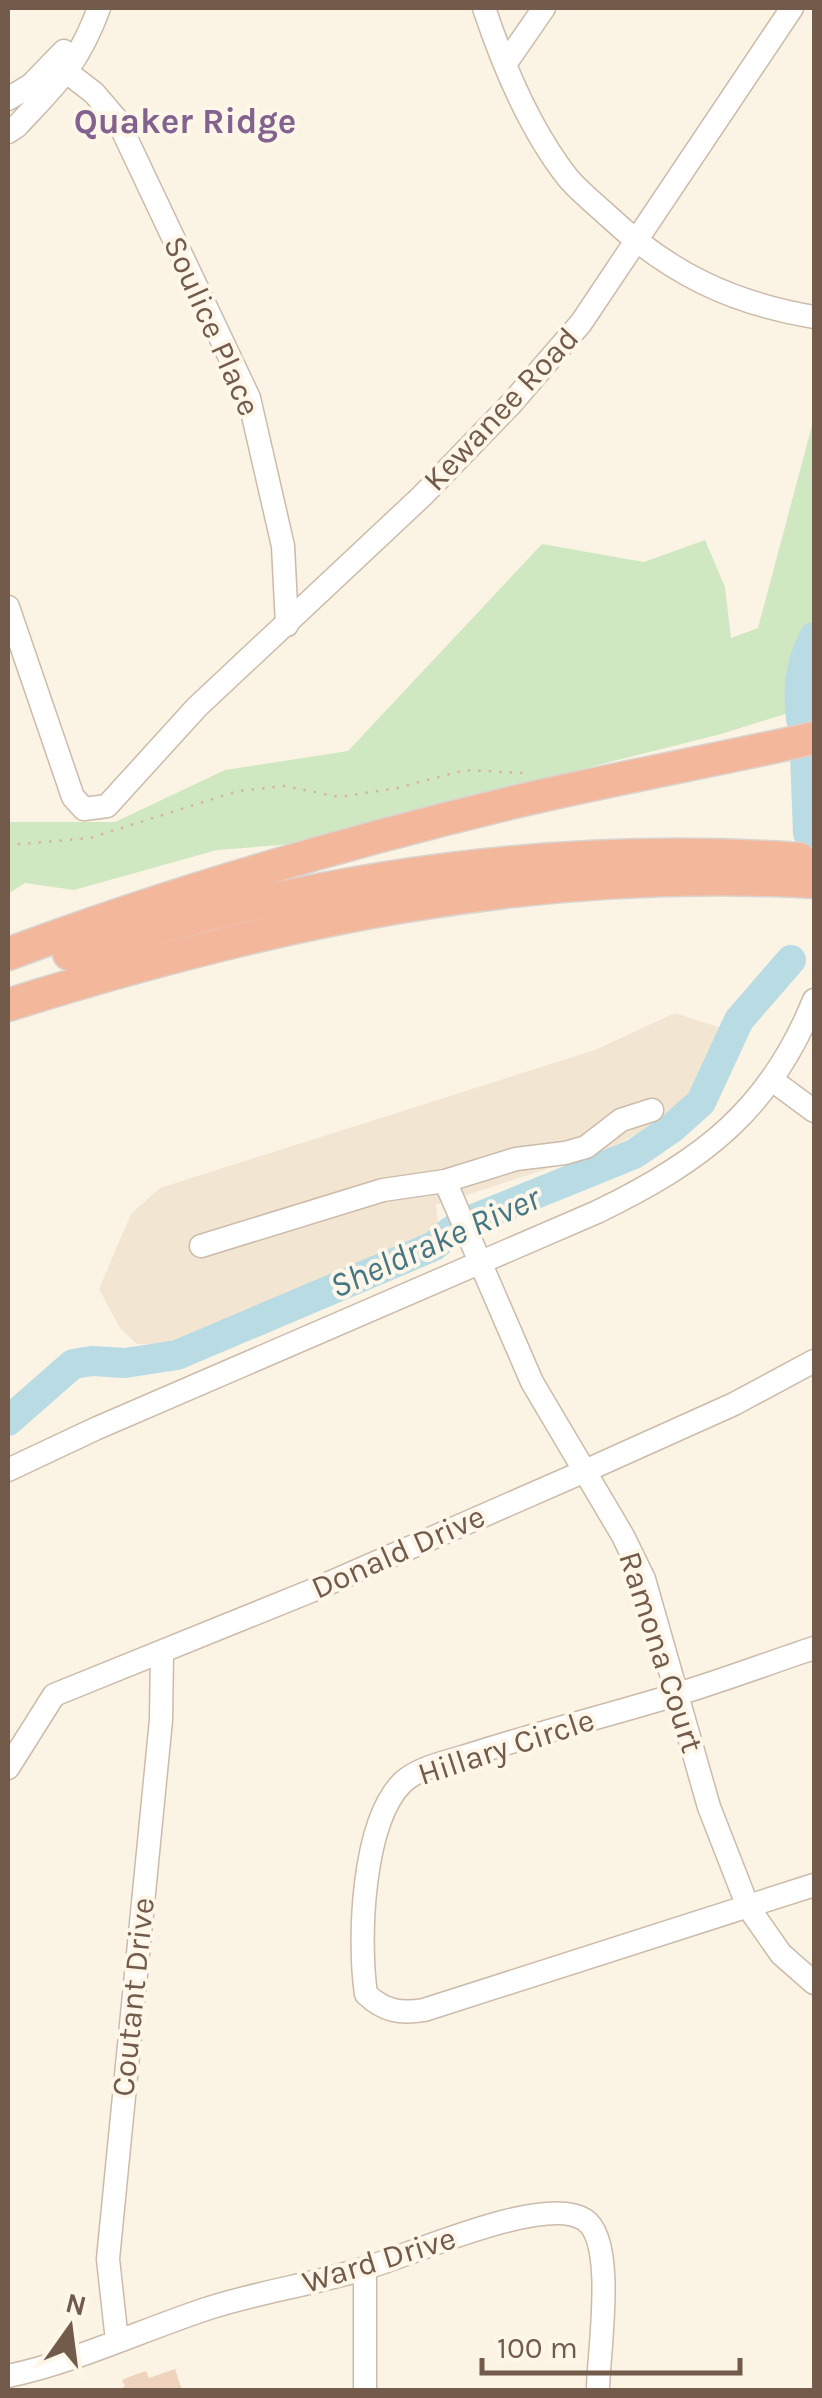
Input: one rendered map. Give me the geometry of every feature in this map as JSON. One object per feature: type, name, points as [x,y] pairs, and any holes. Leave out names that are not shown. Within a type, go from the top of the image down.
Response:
[{"type":"highway","points":[[8,954],[170,898],[370,839],[621,778],[814,738]]},
{"type":"highway","points":[[8,974],[164,927],[380,878],[500,862],[628,854],[814,860]]},
{"type":"highway","points":[[8,1005],[189,950],[438,900],[629,879],[814,882]]},
{"type":"street","points":[[8,132],[18,126],[61,68],[97,8]]},
{"type":"street","points":[[484,8],[542,139],[569,180],[637,242],[676,269],[728,296],[814,318]]},
{"type":"street","points":[[506,63],[544,8]]},
{"type":"street","name":"Kewanee Road","points":[[8,607],[73,797],[84,809],[107,806],[197,706],[422,496],[582,323],[792,8]]},
{"type":"street","points":[[8,99],[61,68]]},
{"type":"street","name":"Soulice Place","points":[[61,68],[94,93],[118,120],[249,398],[283,546],[287,626]]},
{"type":"street","points":[[8,1470],[68,1440],[660,1181],[720,1136],[772,1080],[814,1000]]},
{"type":"street","points":[[772,1080],[814,1111]]},
{"type":"street","points":[[200,1246],[382,1190],[445,1181],[516,1159],[565,1153],[606,1134],[620,1120],[652,1110]]},
{"type":"street","name":"Ramona Court","points":[[445,1181],[532,1382],[644,1580],[717,1833],[748,1907],[781,1954],[814,1983]]},
{"type":"street","name":"Donald Drive","points":[[8,1768],[54,1695],[585,1471],[734,1404],[814,1361]]},
{"type":"street","name":"Hillary Circle","points":[[814,1648],[678,1694],[506,1743],[405,1780],[388,1800],[375,1829],[369,1858],[364,1945],[366,1994],[389,2010],[424,2010],[814,1885]]},
{"type":"street","name":"Coutant Drive","points":[[117,2341],[108,2259],[161,1720],[162,1652]]},
{"type":"street","name":"Ward Drive","points":[[8,2376],[207,2309],[365,2269],[514,2218],[547,2212],[583,2218],[602,2250],[598,2390]]},
{"type":"street","points":[[365,2269],[365,2390]]},
{"type":"path","points":[[8,848],[10,844],[90,838],[238,791],[285,786],[339,797],[397,788],[464,770],[537,775]]},
{"type":"shaded area","points":[[675,1013],[736,1033],[701,1096],[611,1148],[436,1205],[439,1230],[179,1344],[137,1344],[120,1328],[99,1289],[131,1214],[160,1188],[595,1050]]},
{"type":"green space","points":[[814,418],[814,705],[721,734],[471,797],[319,842],[217,850],[74,890],[25,883],[8,894],[8,823],[115,822],[225,770],[348,751],[542,544],[644,562],[705,540],[725,587],[731,638],[758,628]]},
{"type":"building","points":[[175,2369],[182,2390],[120,2390],[125,2386],[122,2380],[129,2377],[146,2371],[149,2378]]},
{"type":"waterway","name":"Sheldrake River","points":[[801,719],[801,677],[814,637]]},
{"type":"waterway","name":"Sheldrake River","points":[[805,753],[808,833]]},
{"type":"waterway","name":"Sheldrake River","points":[[8,1421],[73,1364],[125,1363],[177,1355],[434,1246],[451,1231],[476,1218],[634,1154],[701,1102],[739,1020],[791,960]]},
{"type":"district","name":"Quaker Ridge","points":[[185,121]]}]
